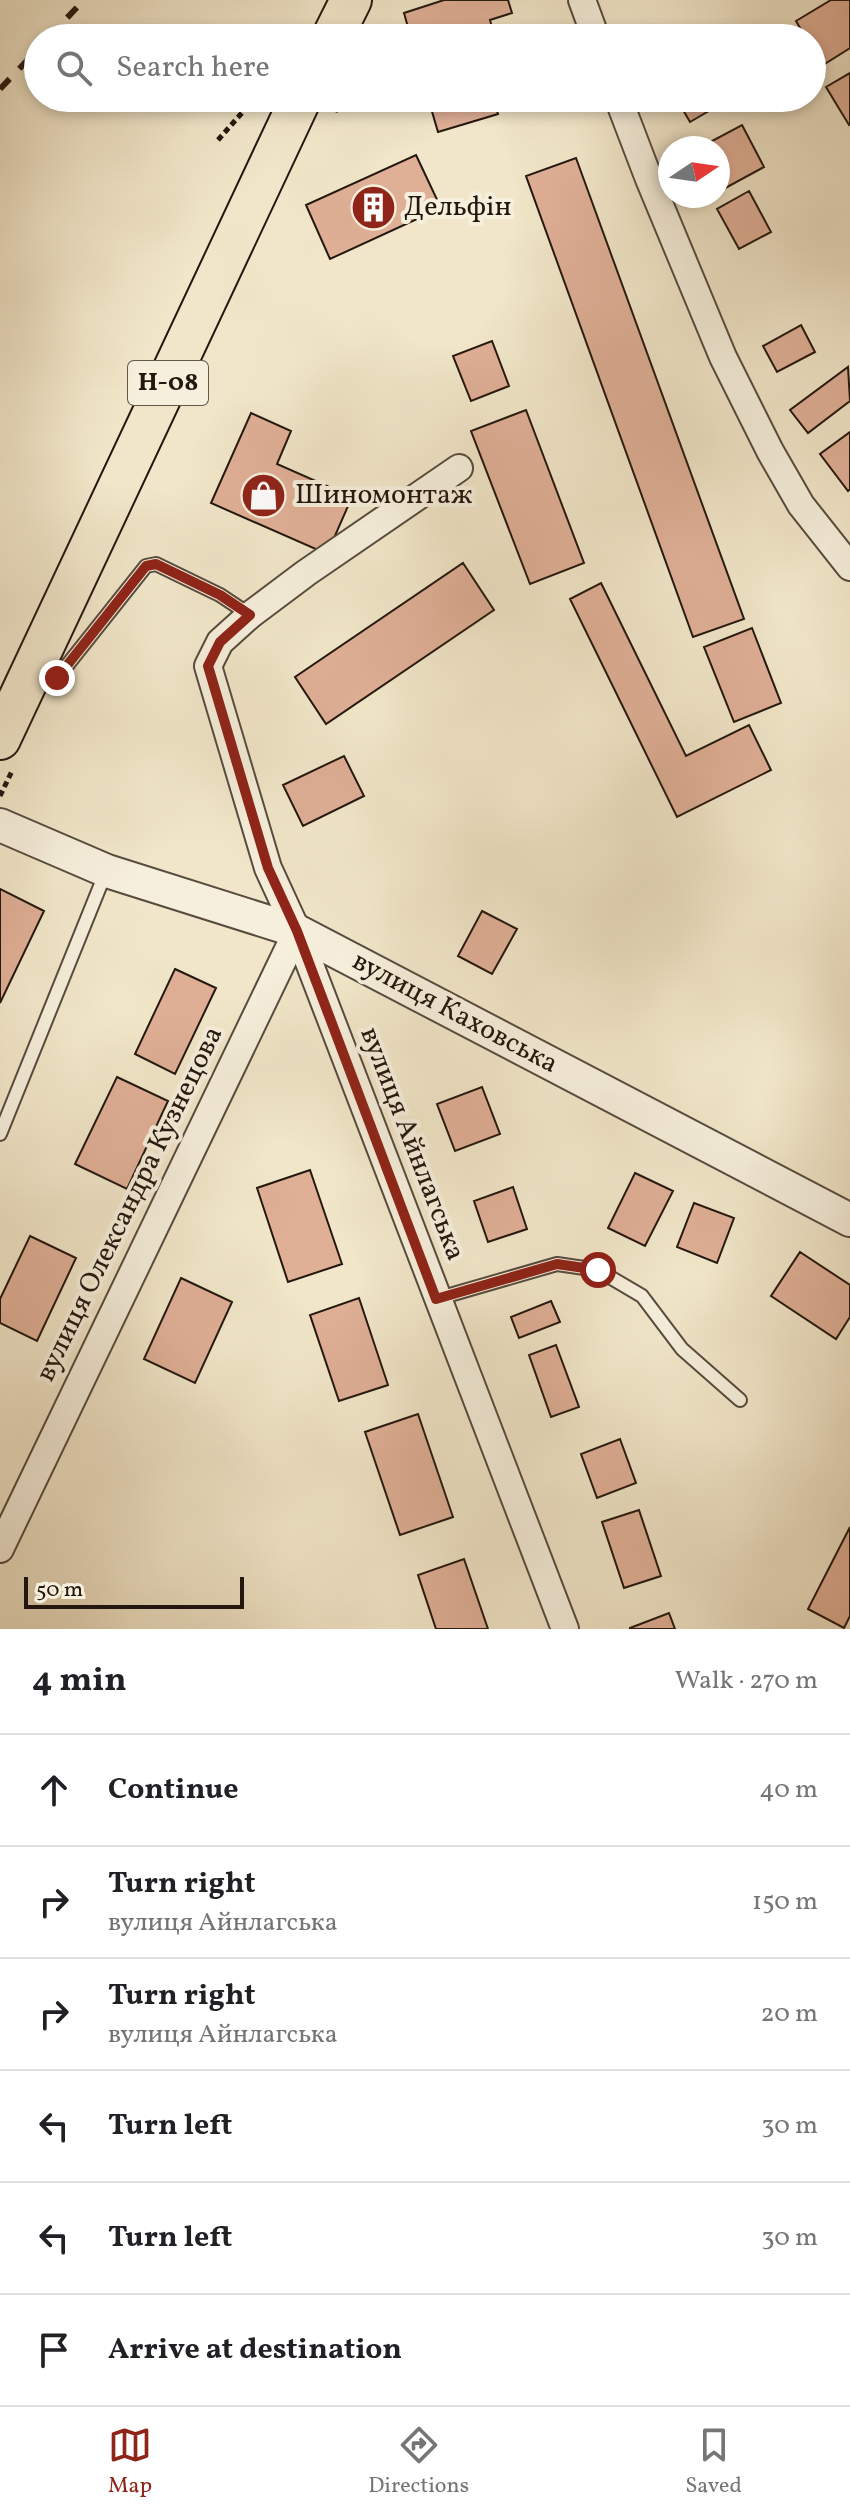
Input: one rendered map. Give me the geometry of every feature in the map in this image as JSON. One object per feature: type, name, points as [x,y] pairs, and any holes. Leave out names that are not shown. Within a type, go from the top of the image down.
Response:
[{"type":"main road","points":[[339,24],[351,0]]},
{"type":"main road","name":"Н-08","points":[[0,739],[294,112]]},
{"type":"street","points":[[582,0],[591,24]]},
{"type":"street","points":[[623,112],[723,357],[801,505],[850,567]]},
{"type":"street","name":"вулиця Айнлагська","points":[[459,468],[250,615],[220,642],[208,666],[268,868],[297,931],[565,1629]]},
{"type":"street","name":"вулиця Каховська","points":[[0,825],[107,871],[297,931],[850,1220]]},
{"type":"street","name":"вулиця Олександра Кузнецова","points":[[0,1549],[297,931]]},
{"type":"lane","points":[[35,668],[57,678],[146,566],[156,564],[169,570],[220,595],[250,615]]},
{"type":"lane","points":[[0,1134],[107,871]]},
{"type":"lane","points":[[436,1299],[557,1264],[598,1270],[642,1296],[682,1349],[740,1400]]},
{"type":"path","points":[[218,140],[243,112]]},
{"type":"building","points":[[444,0],[508,0],[512,13],[490,20],[491,24],[407,24],[404,13]]},
{"type":"building","points":[[831,0],[850,0],[850,48],[826,63],[826,24],[798,24],[796,21]]},
{"type":"building","points":[[850,73],[850,124],[849,125],[826,87]]},
{"type":"building","points":[[432,112],[497,112],[498,114],[438,132]]},
{"type":"building","points":[[684,112],[707,112],[690,122]]},
{"type":"building","points":[[742,125],[764,167],[730,185],[730,136],[721,136]]},
{"type":"building","name":"Дельфін","points":[[416,155],[441,208],[330,259],[306,205]]},
{"type":"building","points":[[576,158],[744,619],[693,637],[526,176]]},
{"type":"building","points":[[749,191],[771,232],[739,249],[717,209],[730,208],[730,202]]},
{"type":"building","points":[[801,325],[815,352],[777,372],[763,346]]},
{"type":"building","points":[[492,341],[509,386],[471,401],[453,356]]},
{"type":"building","points":[[848,367],[850,401],[808,433],[790,410]]},
{"type":"building","points":[[526,410],[584,563],[530,584],[471,431]]},
{"type":"building","points":[[251,413],[291,431],[277,464],[352,497],[327,554],[211,503]]},
{"type":"building","points":[[850,432],[850,489],[848,491],[820,454]]},
{"type":"building","points":[[463,563],[494,610],[326,724],[295,677]]},
{"type":"building","points":[[601,583],[686,756],[749,725],[771,770],[677,817],[570,599]]},
{"type":"building","points":[[752,628],[781,703],[734,722],[704,647]]},
{"type":"building","points":[[344,756],[364,796],[303,826],[283,785]]},
{"type":"building","points":[[0,889],[44,911],[0,1003]]},
{"type":"building","points":[[482,911],[517,929],[492,974],[458,956]]},
{"type":"building","points":[[175,969],[216,988],[175,1074],[135,1054]]},
{"type":"building","points":[[117,1077],[168,1101],[127,1189],[75,1164]]},
{"type":"building","points":[[482,1087],[500,1134],[455,1151],[437,1104]]},
{"type":"building","points":[[310,1170],[342,1264],[288,1282],[257,1188]]},
{"type":"building","points":[[635,1173],[673,1191],[645,1246],[608,1228]]},
{"type":"building","points":[[513,1187],[527,1229],[488,1242],[474,1201]]},
{"type":"building","points":[[694,1203],[734,1218],[717,1263],[677,1247]]},
{"type":"building","points":[[30,1236],[76,1258],[37,1341],[0,1323],[0,1299]]},
{"type":"building","points":[[800,1252],[850,1285],[850,1317],[836,1339],[771,1296]]},
{"type":"building","points":[[181,1278],[232,1302],[195,1383],[144,1359]]},
{"type":"building","points":[[359,1298],[388,1385],[339,1401],[310,1315]]},
{"type":"building","points":[[551,1301],[560,1322],[519,1338],[511,1317]]},
{"type":"building","points":[[556,1345],[579,1407],[551,1417],[529,1355]]},
{"type":"building","points":[[418,1414],[453,1517],[400,1535],[365,1432]]},
{"type":"building","points":[[620,1439],[636,1483],[597,1498],[581,1454]]},
{"type":"building","points":[[639,1510],[661,1576],[624,1588],[602,1522]]},
{"type":"building","points":[[850,1527],[850,1616],[844,1628],[808,1609]]},
{"type":"building","points":[[464,1559],[488,1629],[436,1629],[418,1575]]},
{"type":"building","points":[[669,1613],[675,1629],[630,1629],[630,1628]]},
{"type":"railway","points":[[61,24],[84,0]]},
{"type":"railway","points":[[0,89],[24,64]]},
{"type":"place","name":"Дельфін","points":[[373,207]]},
{"type":"place","name":"Шиномонтаж","points":[[264,495]]},
{"type":"route","points":[[57,678],[146,566],[156,564],[220,595],[250,615],[220,642],[208,666],[268,868],[331,1018],[436,1299],[557,1264],[598,1270]]}]
